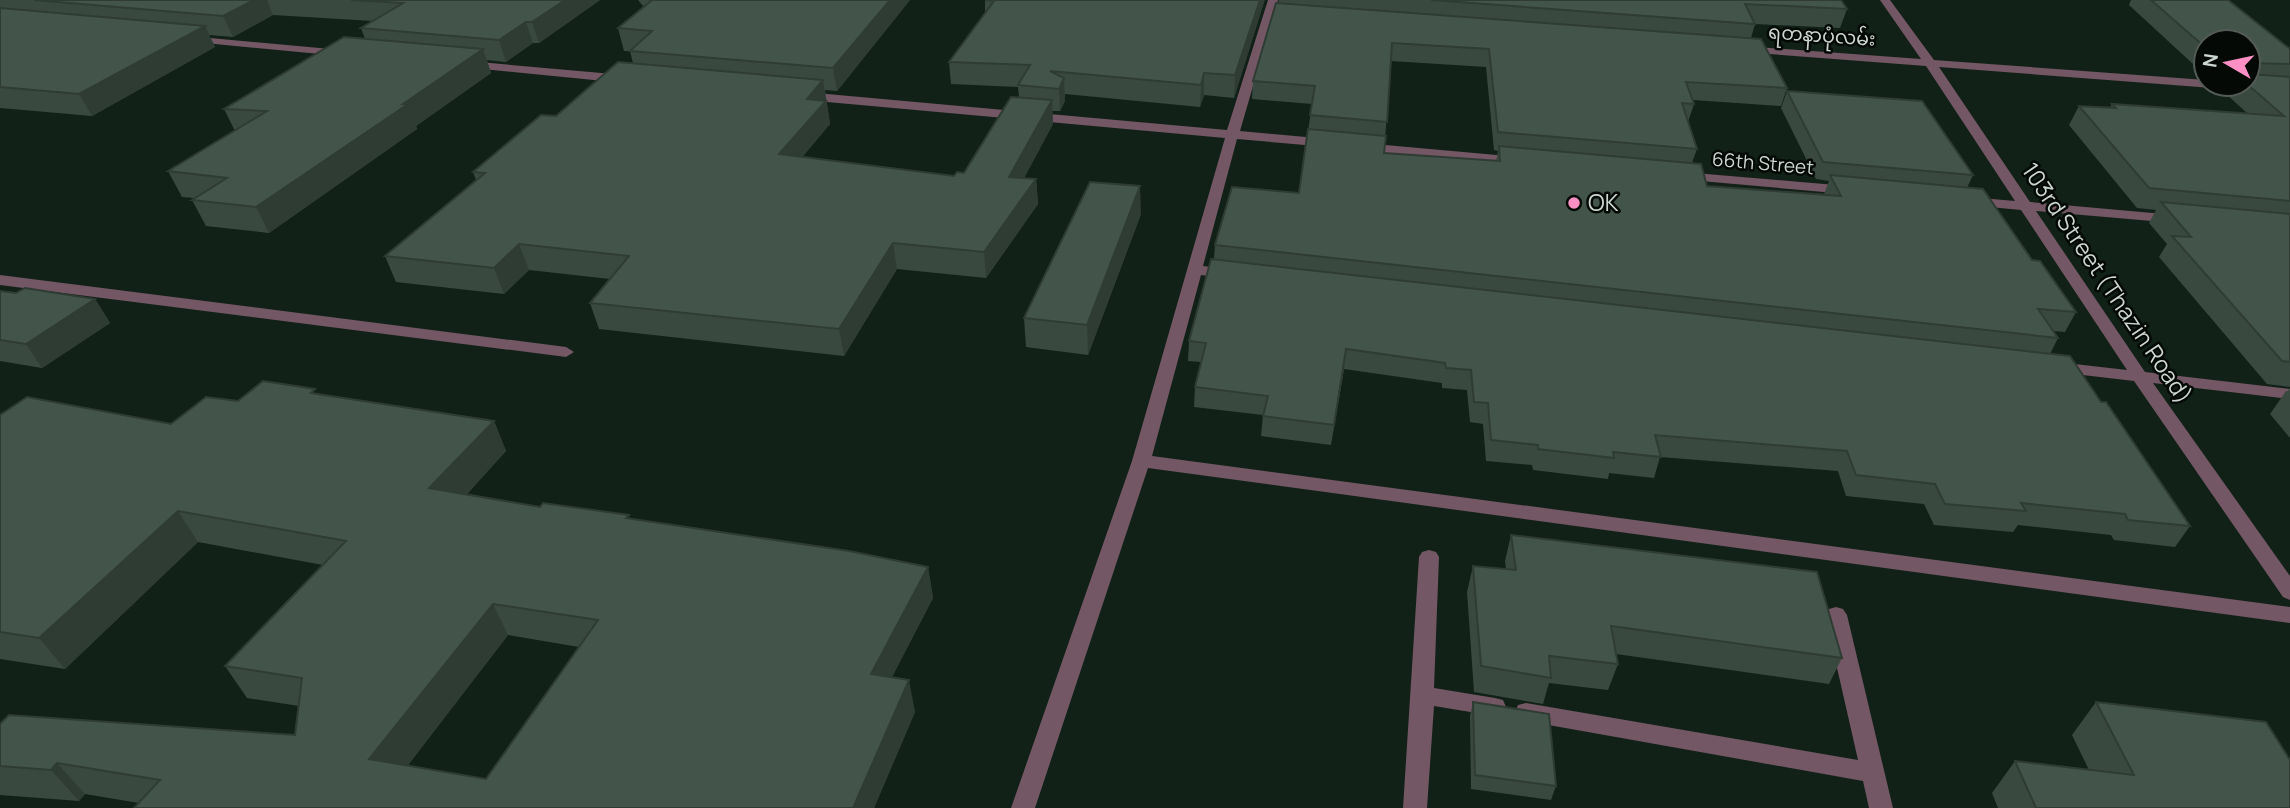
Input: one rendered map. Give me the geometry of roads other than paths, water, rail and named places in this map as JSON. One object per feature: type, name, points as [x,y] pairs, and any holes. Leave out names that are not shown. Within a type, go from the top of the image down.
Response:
[{"type":"street","points":[[1023,808],[1141,461],[1193,270],[1273,0]]},
{"type":"street","name":"103rd Street (Thazin Road)","points":[[1885,0],[2140,377],[2290,592]]},
{"type":"street","points":[[1268,13],[1282,14]]},
{"type":"street","points":[[180,39],[360,55]]},
{"type":"street","name":"ရတနာပုံလမ်း","points":[[1723,47],[2192,83]]},
{"type":"street","points":[[457,64],[637,80]]},
{"type":"street","name":"ရတနာပုံလမ်း","points":[[2262,88],[2290,90]]},
{"type":"street","points":[[789,94],[1538,162]]},
{"type":"street","name":"66th Street","points":[[1663,174],[1858,191]]},
{"type":"street","points":[[1955,200],[2192,220]]},
{"type":"street","points":[[1193,270],[1248,276]]},
{"type":"street","points":[[0,280],[566,352]]},
{"type":"street","points":[[2043,366],[2290,394]]},
{"type":"street","points":[[1141,461],[2290,615]]},
{"type":"street","points":[[1415,808],[1429,557]]},
{"type":"street","points":[[1836,615],[1881,808]]},
{"type":"street","points":[[1423,695],[1871,772]]},
{"type":"place","name":"OK","points":[[1574,203]]}]
